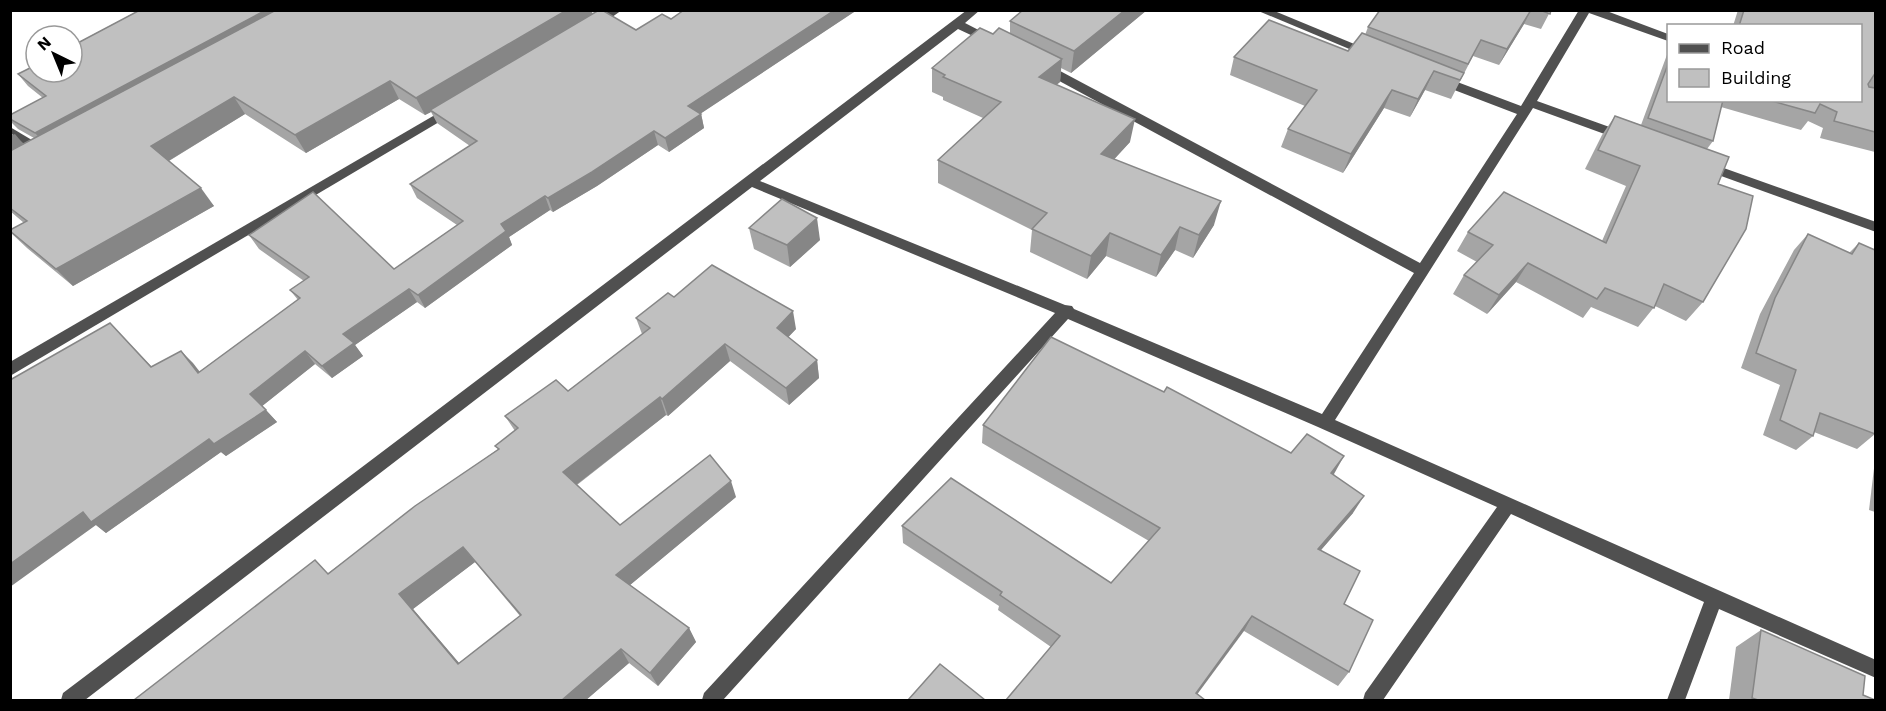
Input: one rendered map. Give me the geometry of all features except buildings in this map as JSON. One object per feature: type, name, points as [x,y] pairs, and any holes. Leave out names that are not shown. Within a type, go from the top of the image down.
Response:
[{"type":"street","points":[[580,33],[617,10]]},
{"type":"street","points":[[70,700],[975,10]]},
{"type":"street","points":[[1261,10],[1381,57]]},
{"type":"street","points":[[1325,423],[1527,107],[1585,10]]},
{"type":"street","points":[[1592,10],[1667,38]]},
{"type":"street","points":[[957,24],[1009,50]]},
{"type":"street","points":[[1029,60],[1091,90],[1422,272]]},
{"type":"street","points":[[1425,74],[1641,142]]},
{"type":"street","points":[[10,370],[467,100]]},
{"type":"street","points":[[10,131],[50,150],[28,162]]},
{"type":"street","points":[[1686,159],[1875,228]]},
{"type":"street","points":[[749,181],[1067,310],[1508,505],[1714,600],[1875,669]]},
{"type":"street","points":[[711,700],[1067,310]]},
{"type":"street","points":[[1372,700],[1508,505]]},
{"type":"street","points":[[1676,700],[1714,600]]}]
